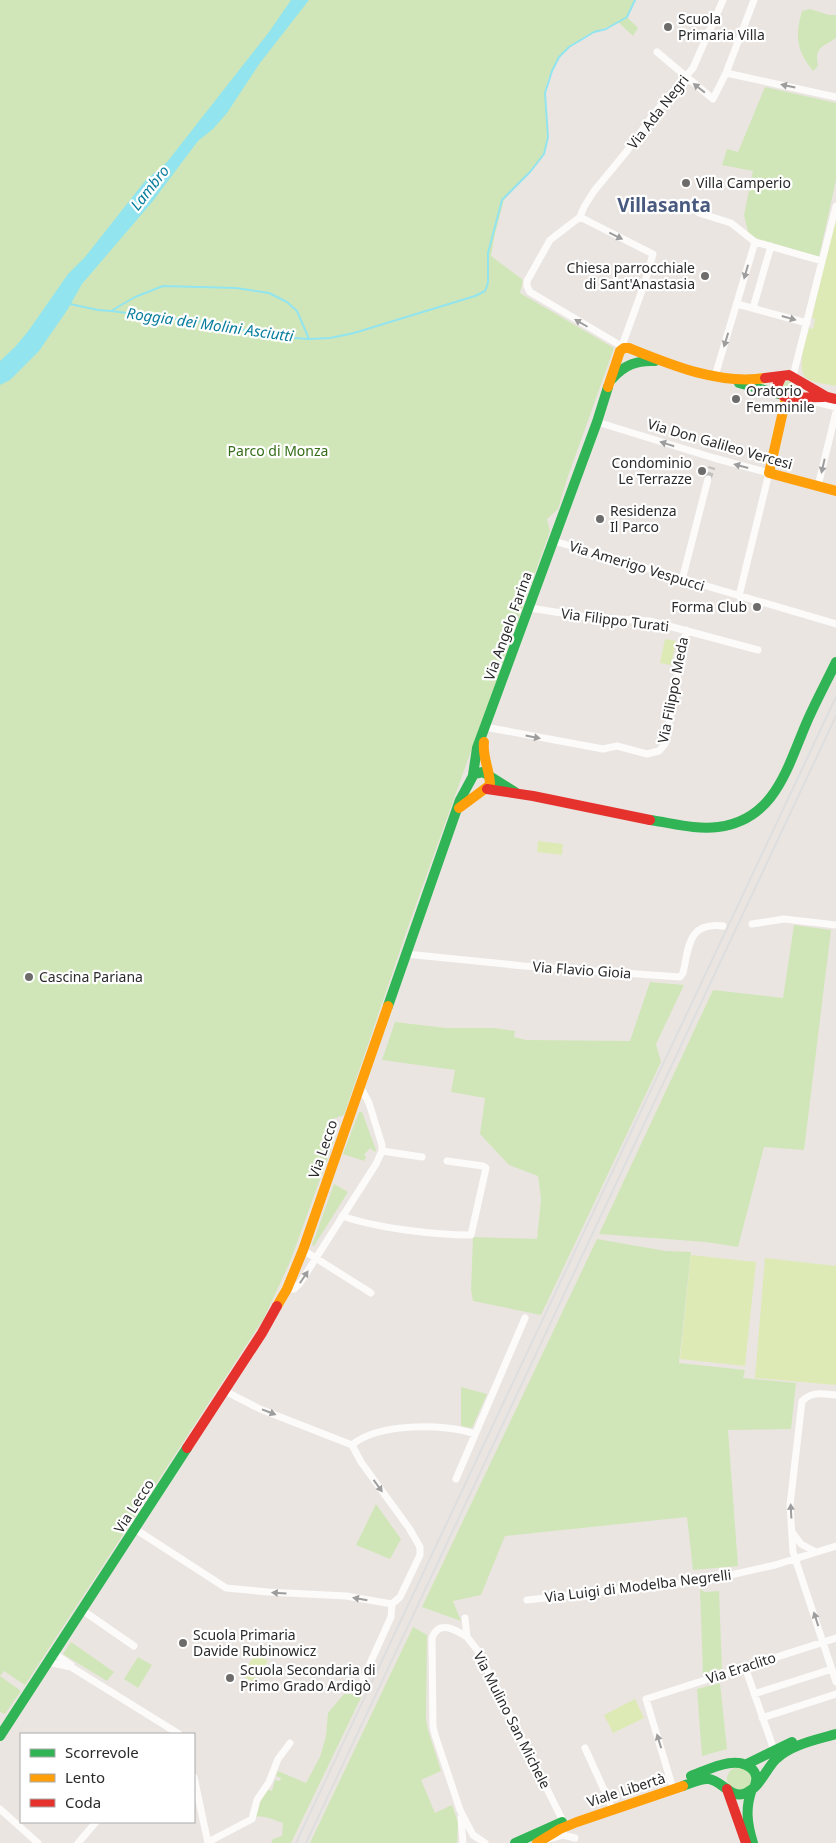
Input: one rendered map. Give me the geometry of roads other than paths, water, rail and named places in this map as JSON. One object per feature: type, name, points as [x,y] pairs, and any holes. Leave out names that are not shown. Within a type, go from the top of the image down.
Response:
[{"type":"main road","points":[[623,351],[751,388],[786,396],[831,398]]},
{"type":"main road","points":[[623,351],[620,363],[631,364]]},
{"type":"main road","points":[[623,351],[636,354],[631,364]]},
{"type":"main road","name":"Via Angelo Farina","points":[[406,954],[462,796],[473,776],[477,748],[487,726],[623,351]]},
{"type":"main road","points":[[611,381],[618,372],[631,364],[643,360],[664,362]]},
{"type":"main road","points":[[718,377],[748,380],[787,375],[831,398]]},
{"type":"main road","points":[[782,376],[776,385],[786,396]]},
{"type":"main road","points":[[769,473],[786,396],[799,388],[795,378]]},
{"type":"main road","name":"Via Don Galileo Vercesi","points":[[769,473],[836,491]]},
{"type":"main road","points":[[515,792],[482,772],[473,776],[472,783],[474,788],[479,791],[515,792],[593,808],[615,809],[706,822],[715,822],[738,816],[756,805],[765,796],[794,742],[805,726],[836,662]]},
{"type":"main road","name":"Via Angelo Farina","points":[[487,726],[483,749],[484,762],[489,776]]},
{"type":"main road","points":[[459,808],[486,790],[491,783],[489,776]]},
{"type":"main road","name":"Via Lecco","points":[[0,1736],[262,1334],[287,1289],[303,1250],[406,954]]},
{"type":"main road","name":"Viale Libertà","points":[[726,1789],[723,1780],[725,1772],[730,1765],[742,1763],[836,1727]]},
{"type":"main road","points":[[753,1788],[771,1764],[784,1753],[836,1734]]},
{"type":"main road","points":[[742,1763],[755,1773],[756,1781],[746,1806],[746,1816],[753,1843]]},
{"type":"main road","name":"Viale Libertà","points":[[515,1843],[610,1803],[729,1764],[742,1763]]},
{"type":"main road","name":"Viale Libertà","points":[[538,1842],[566,1823],[707,1779],[715,1780],[733,1794],[747,1794],[753,1788]]},
{"type":"main road","points":[[726,1789],[746,1843]]},
{"type":"street","name":"Via Ada Negri","points":[[580,217],[594,190],[696,63],[723,0]]},
{"type":"street","points":[[657,52],[713,99],[726,73],[754,0]]},
{"type":"street","points":[[726,73],[836,96]]},
{"type":"street","points":[[795,378],[806,323],[836,206]]},
{"type":"street","points":[[699,213],[731,223],[755,242],[822,261]]},
{"type":"street","points":[[580,217],[653,254],[623,342],[623,351],[618,344],[530,292],[527,286],[550,240],[580,217]]},
{"type":"street","points":[[718,377],[755,242]]},
{"type":"street","points":[[753,308],[771,246]]},
{"type":"street","points":[[737,304],[806,323]]},
{"type":"street","points":[[786,396],[836,407]]},
{"type":"street","points":[[818,486],[836,412]]},
{"type":"street","name":"Via Don Galileo Vercesi","points":[[597,422],[769,473]]},
{"type":"street","points":[[712,467],[714,458]]},
{"type":"street","points":[[739,596],[769,473]]},
{"type":"street","points":[[682,580],[708,480]]},
{"type":"street","name":"Via Amerigo Vespucci","points":[[554,541],[836,624]]},
{"type":"street","name":"Via Filippo Turati","points":[[530,608],[587,617],[650,621],[758,650]]},
{"type":"street","name":"Via Filippo Meda","points":[[487,726],[603,750],[617,746],[647,754],[660,751],[665,744],[686,630]]},
{"type":"street","points":[[752,924],[784,919],[836,925]]},
{"type":"street","name":"Via Flavio Gioia","points":[[406,954],[524,966],[680,977],[694,932],[704,927],[723,926]]},
{"type":"street","points":[[360,1086],[369,1104],[382,1151],[422,1156]]},
{"type":"street","name":"Via Lecco","points":[[287,1289],[294,1289],[300,1283],[376,1164],[382,1151]]},
{"type":"street","points":[[342,1216],[379,1225],[471,1235],[486,1168],[446,1161]]},
{"type":"street","points":[[303,1250],[371,1293]]},
{"type":"street","points":[[456,1479],[525,1318]]},
{"type":"street","points":[[225,1391],[260,1409],[352,1445],[361,1462],[409,1528],[420,1547],[420,1555],[400,1597],[392,1604],[391,1618],[363,1679]]},
{"type":"street","points":[[836,1395],[808,1395],[802,1401],[790,1505],[793,1552],[836,1682]]},
{"type":"street","points":[[352,1445],[359,1439],[394,1429],[414,1426],[460,1430],[475,1434]]},
{"type":"street","points":[[135,1529],[226,1588],[346,1596],[392,1604]]},
{"type":"street","points":[[792,1532],[801,1544],[816,1552]]},
{"type":"street","name":"Via Luigi di Modelba Negrelli","points":[[527,1600],[708,1580],[796,1559],[836,1546]]},
{"type":"street","points":[[82,1610],[134,1646]]},
{"type":"street","name":"Via Mulino San Michele","points":[[465,1618],[467,1638],[478,1651],[576,1840]]},
{"type":"street","points":[[463,1843],[464,1837],[460,1810],[433,1726],[432,1638],[438,1629],[447,1627],[456,1629],[467,1638]]},
{"type":"street","name":"Via Eraclito","points":[[672,1782],[646,1699],[836,1638]]},
{"type":"street","points":[[51,1657],[81,1673],[175,1733]]},
{"type":"street","points":[[745,1667],[774,1750]]},
{"type":"street","points":[[754,1694],[832,1669]]},
{"type":"street","points":[[762,1718],[836,1694]]},
{"type":"street","points":[[195,1782],[208,1842],[252,1819],[257,1800],[269,1782],[278,1759],[290,1743]]},
{"type":"street","name":"Viale Libertà","points":[[585,1748],[610,1803]]},
{"type":"street","points":[[0,1809],[38,1843]]},
{"type":"street","points":[[460,1810],[473,1835],[485,1843]]},
{"type":"street","points":[[78,1843],[95,1823]]},
{"type":"street","points":[[538,1842],[563,1835],[576,1840]]},
{"type":"water","name":"Lambro","points":[[291,0],[309,0],[260,63],[227,113],[213,129],[198,141],[153,201],[82,284],[68,309],[39,351],[10,380],[0,385],[0,361],[29,330],[68,274],[85,257],[145,181],[167,162],[269,32]]},
{"type":"waterway","name":"Roggia dei Molini Asciutti","points":[[70,304],[111,311],[135,297],[163,286],[236,288],[269,293],[287,302],[297,311],[309,339],[330,338],[354,333],[475,296],[485,291],[488,283],[488,253],[502,200],[530,172],[544,154],[548,137],[545,93],[559,57],[569,47],[594,32],[606,29],[627,17],[635,0]]},
{"type":"waterway","name":"Roggia dei Molini Asciutti","points":[[111,311],[203,322],[282,337],[309,339]]},
{"type":"tunnel","points":[[708,479],[712,467]]},
{"type":"railway","points":[[296,1843],[836,697]]},
{"type":"railway","points":[[306,1843],[836,716]]},
{"type":"place","name":"Scuola Primaria Villa","points":[[668,27]]},
{"type":"place","name":"Villa Camperio","points":[[686,183]]},
{"type":"place","name":"Chiesa parrocchiale di Sant'Anastasia","points":[[705,276]]},
{"type":"place","name":"Oratorio Femminile","points":[[736,399]]},
{"type":"place","name":"Condominio Le Terrazze","points":[[702,471]]},
{"type":"place","name":"Residenza Il Parco","points":[[600,519]]},
{"type":"place","name":"Forma Club","points":[[757,607]]},
{"type":"place","name":"Cascina Pariana","points":[[29,977]]},
{"type":"place","name":"Scuola Primaria Davide Rubinowicz","points":[[183,1643]]},
{"type":"place","name":"Scuola Secondaria di Primo Grado Ardigò","points":[[230,1678]]},
{"type":"district","name":"Villasanta","points":[[664,205]]},
{"type":"park label","name":"Parco di Monza","points":[[278,451]]}]
